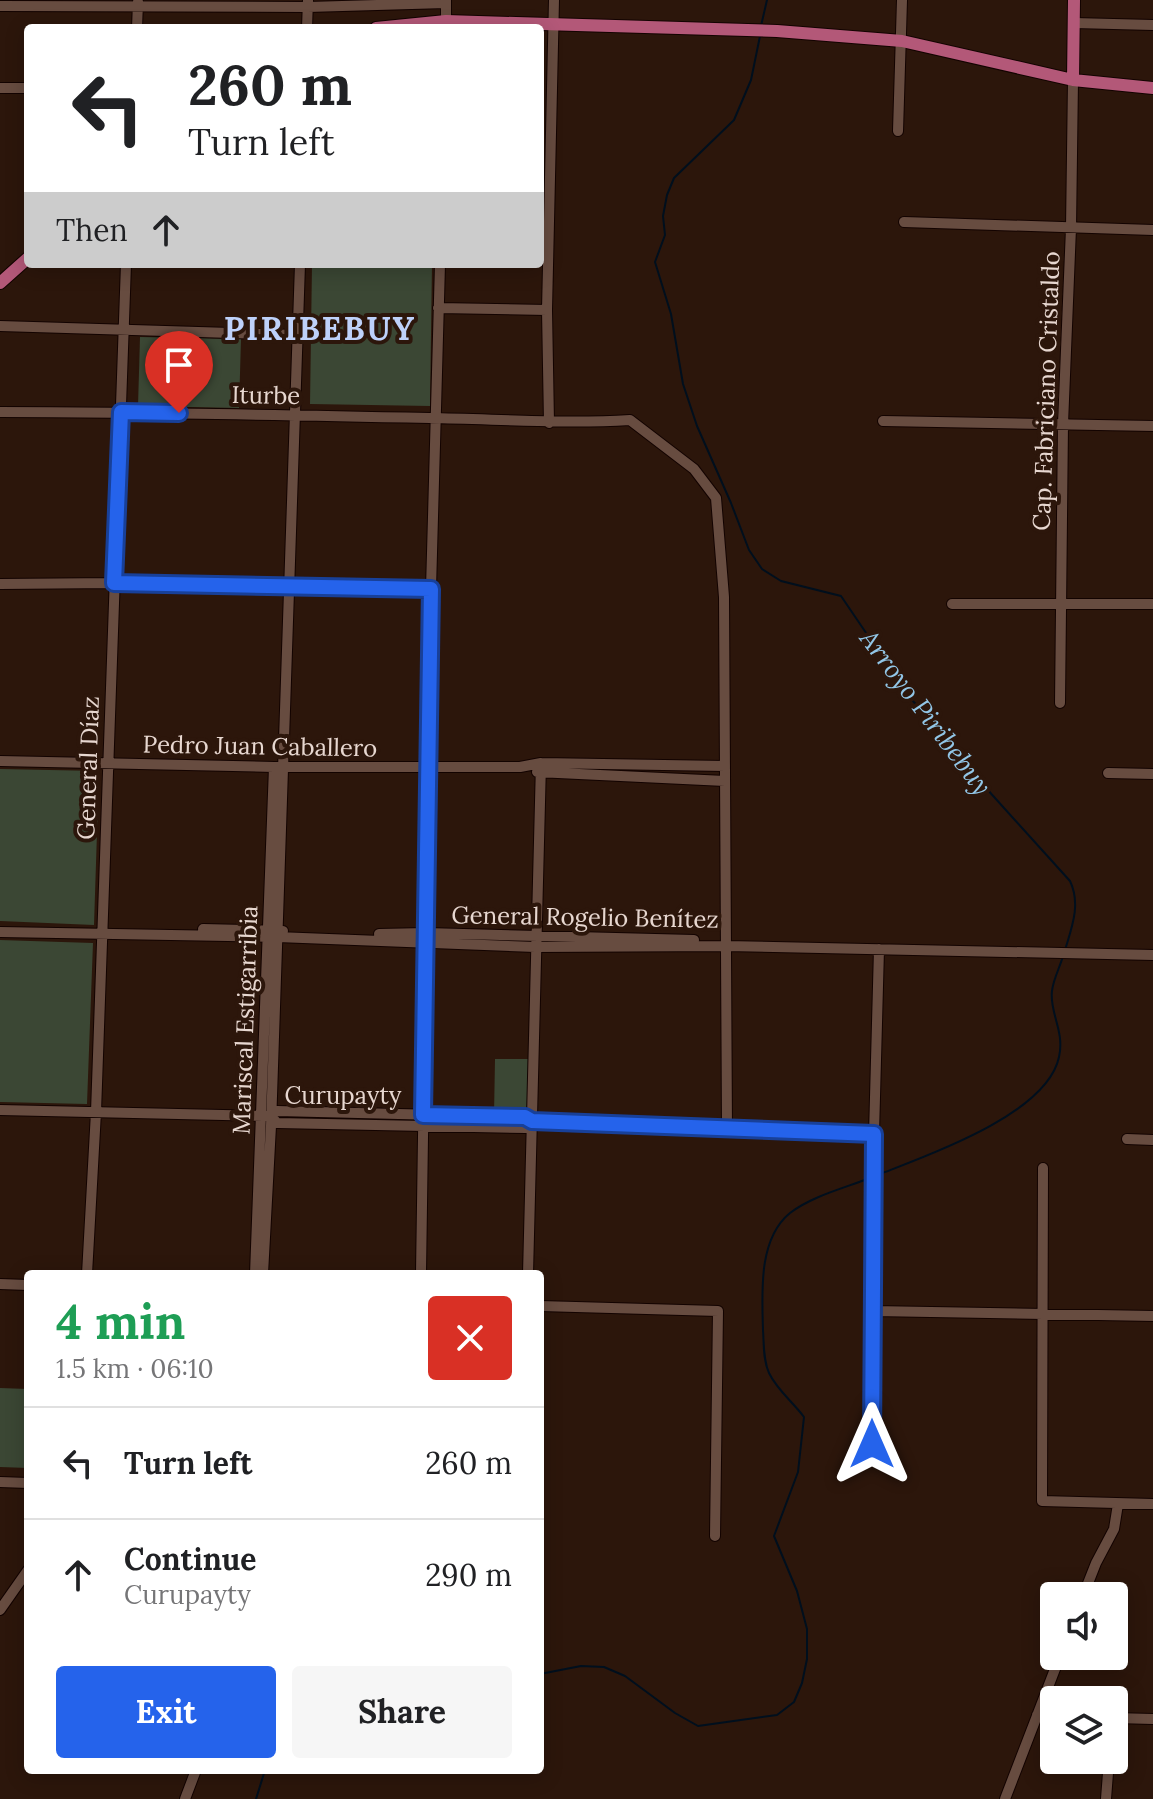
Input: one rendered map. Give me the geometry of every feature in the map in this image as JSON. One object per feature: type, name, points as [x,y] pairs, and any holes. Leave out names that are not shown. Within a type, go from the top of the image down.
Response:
[{"type":"main road","points":[[1073,80],[1074,0]]},
{"type":"main road","points":[[544,25],[735,29],[902,41],[1073,80],[1153,88]]},
{"type":"main road","points":[[0,283],[24,262]]},
{"type":"street","points":[[549,423],[546,97],[554,0]]},
{"type":"street","points":[[898,131],[902,0]]},
{"type":"street","points":[[0,6],[446,2],[446,24]]},
{"type":"street","points":[[137,24],[138,3]]},
{"type":"street","points":[[307,24],[308,4]]},
{"type":"street","points":[[1074,23],[1153,25]]},
{"type":"street","name":"Cap. Fabriciano Cristaldo","points":[[1060,703],[1063,424],[1073,80]]},
{"type":"street","points":[[0,88],[24,88]]},
{"type":"street","points":[[904,222],[1153,230]]},
{"type":"street","name":"General Díaz","points":[[87,1270],[96,1112],[126,268]]},
{"type":"street","points":[[263,1270],[266,1116],[279,767],[290,588],[300,268]]},
{"type":"street","points":[[421,1270],[431,589],[440,268]]},
{"type":"street","points":[[438,308],[547,310]]},
{"type":"street","points":[[0,326],[298,335]]},
{"type":"street","name":"Iturbe","points":[[0,412],[296,415],[549,423],[630,420],[694,469],[716,498],[724,597],[727,1129]]},
{"type":"street","points":[[883,421],[1153,426]]},
{"type":"street","points":[[0,584],[431,589]]},
{"type":"street","points":[[952,604],[1153,604]]},
{"type":"street","name":"Pedro Juan Caballero","points":[[0,761],[541,768]]},
{"type":"street","points":[[541,768],[725,766]]},
{"type":"street","points":[[541,768],[725,781]]},
{"type":"street","points":[[528,1270],[541,768]]},
{"type":"street","points":[[1108,773],[1153,774]]},
{"type":"street","name":"General Rogelio Benítez","points":[[0,929],[1153,955]]},
{"type":"street","points":[[872,1444],[879,949]]},
{"type":"street","name":"Curupayty","points":[[0,1110],[266,1116],[277,1111],[423,1121],[525,1117],[532,1121],[874,1134]]},
{"type":"street","name":"Mariscal Estigarribia","points":[[255,1270],[266,1116]]},
{"type":"street","points":[[1127,1139],[1153,1140]]},
{"type":"street","points":[[1043,1168],[1042,1501],[1153,1504]]},
{"type":"street","points":[[0,1284],[24,1285]]},
{"type":"street","points":[[544,1306],[718,1311],[715,1536]]},
{"type":"street","points":[[873,1311],[1153,1316]]},
{"type":"street","points":[[0,1482],[24,1483]]},
{"type":"street","points":[[1089,1582],[1114,1529],[1118,1504]]},
{"type":"street","points":[[0,1610],[24,1576]]},
{"type":"street","points":[[1005,1799],[1055,1670]]},
{"type":"street","points":[[1128,1718],[1153,1719]]},
{"type":"street","points":[[185,1799],[194,1774]]},
{"type":"street","points":[[1106,1799],[1108,1774]]},
{"type":"green space","points":[[312,268],[432,268],[430,406],[310,404]]},
{"type":"green space","points":[[140,337],[241,339],[239,408],[138,406]]},
{"type":"green space","points":[[0,769],[99,771],[94,925],[0,921]]},
{"type":"green space","points":[[0,940],[93,943],[87,1104],[0,1102]]},
{"type":"green space","points":[[495,1059],[529,1059],[528,1116],[494,1115]]},
{"type":"green space","points":[[0,1388],[24,1389],[24,1468],[0,1467]]},
{"type":"waterway","name":"Arroyo Piribebuy","points":[[761,26],[767,0]]},
{"type":"waterway","name":"Arroyo Piribebuy","points":[[760,36],[751,80],[734,120],[674,178],[663,216],[665,235],[655,262],[671,314],[683,384],[697,426],[749,550],[762,569],[781,581],[841,596],[911,699],[947,738],[972,779],[986,788],[1070,881],[1075,907],[1065,950]]},
{"type":"waterway","name":"Arroyo Piribebuy","points":[[880,1174],[983,1130],[1033,1097],[1050,1078],[1060,1048],[1052,991],[1063,956]]},
{"type":"waterway","name":"Arroyo Piribebuy","points":[[544,1673],[581,1666],[604,1667],[625,1676],[698,1726],[777,1715],[794,1702],[807,1659],[807,1629],[797,1591],[774,1536],[798,1472],[804,1417],[776,1385],[767,1368],[764,1352],[764,1267],[772,1237],[790,1213],[818,1197],[870,1178]]},
{"type":"waterway","name":"Arroyo Piribebuy","points":[[256,1799],[264,1774]]},
{"type":"district","name":"PIRIBEBUY","points":[[320,328]]},
{"type":"route","points":[[179,413],[121,412],[114,583],[431,589],[423,1115],[874,1134],[872,1444]]}]
